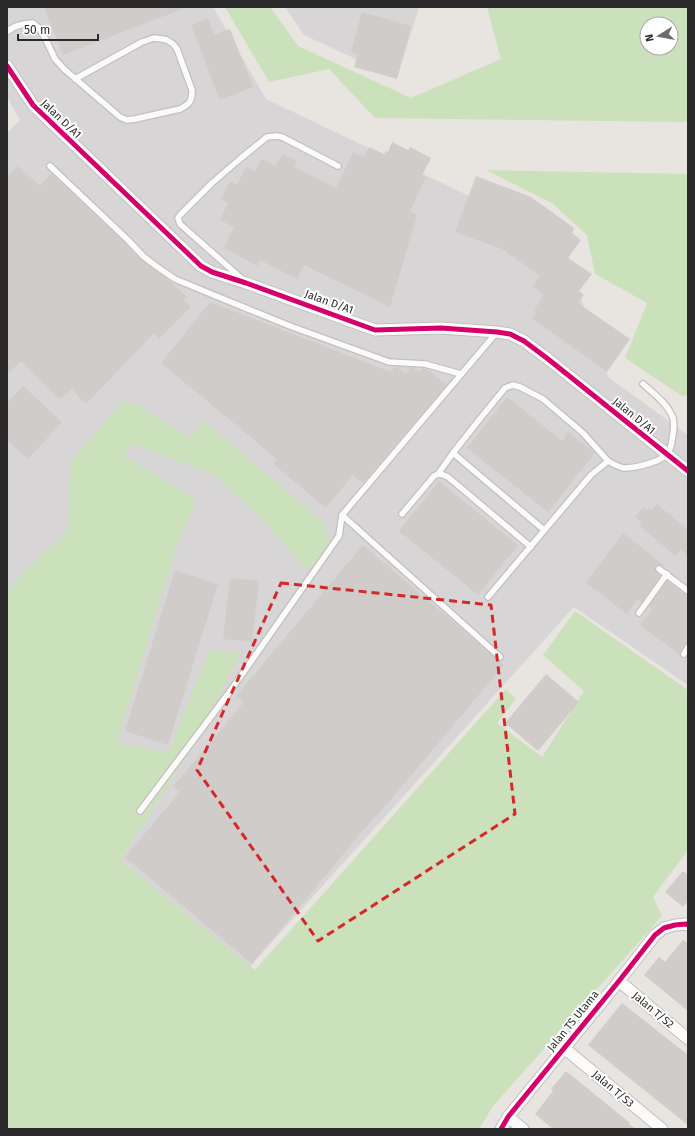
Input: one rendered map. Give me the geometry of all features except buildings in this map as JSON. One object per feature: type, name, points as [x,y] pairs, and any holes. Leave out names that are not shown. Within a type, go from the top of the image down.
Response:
[{"type":"street","name":"Jalan D/A1","points":[[7,66],[33,105],[201,266],[212,272],[375,330],[441,328],[510,334],[524,340],[688,471]]},
{"type":"street","name":"Jalan TS Utama","points":[[500,1129],[654,935],[664,928],[675,925],[688,925]]},
{"type":"street","name":"Jalan T/S2","points":[[619,981],[688,1039]]},
{"type":"street","name":"Jalan T/S3","points":[[564,1048],[662,1129]]},
{"type":"street","points":[[508,1117],[523,1129]]},
{"type":"lane","points":[[7,32],[21,24],[33,23],[39,28],[55,59],[75,79],[120,117],[127,120],[180,109],[187,106],[192,97],[192,90],[177,49],[168,40],[162,39],[154,38],[142,42],[75,79]]},
{"type":"lane","points":[[246,283],[180,224],[178,218],[180,215],[212,182],[267,137],[282,137],[338,166]]},
{"type":"lane","points":[[50,166],[122,234],[143,256],[175,279],[253,311],[388,362],[425,364],[461,374]]},
{"type":"lane","points":[[140,811],[231,690],[339,536],[342,515],[497,332]]},
{"type":"lane","points":[[402,514],[434,476],[438,474],[505,388],[513,386],[520,387],[543,400],[583,433],[608,461],[614,465],[623,468],[639,466],[652,463],[667,455],[672,443],[674,429],[673,419],[665,405],[643,384]]},
{"type":"lane","points":[[453,453],[544,530]]},
{"type":"lane","points":[[488,597],[591,475],[608,461]]},
{"type":"lane","points":[[438,474],[448,477],[531,546]]},
{"type":"lane","points":[[342,515],[500,657]]},
{"type":"lane","points":[[659,569],[688,591]]},
{"type":"lane","points":[[639,613],[667,574]]},
{"type":"lane","points":[[684,654],[688,647]]},
{"type":"highlighted area","points":[[281,583],[491,605],[515,814],[318,941],[197,770]]},
{"type":"shaded area","points":[[7,7],[213,7],[266,99],[561,240],[608,377],[688,435],[688,685],[574,607],[227,992],[7,817],[7,133],[20,120],[7,97]]},
{"type":"shaded area","points":[[285,7],[419,7],[397,78],[304,35]]},
{"type":"green space","points":[[225,7],[270,7],[298,46],[411,98],[501,59],[487,7],[688,7],[688,122],[375,118],[329,69],[269,82]]},
{"type":"green space","points":[[486,170],[688,174],[688,395],[682,396],[625,358],[647,303],[595,274],[587,235],[552,203]]},
{"type":"green space","points":[[123,401],[139,406],[189,437],[204,421],[324,523],[330,548],[307,570],[266,523],[215,475],[131,444],[124,456],[196,499],[174,554],[117,742],[168,753],[209,651],[241,653],[188,755],[120,860],[255,970],[506,689],[516,699],[497,723],[542,757],[584,691],[543,655],[575,611],[688,690],[688,850],[653,897],[662,916],[493,1106],[479,1129],[7,1129],[7,592],[19,577],[68,530],[71,461]]},
{"type":"cycle path","points":[[7,66],[33,105],[201,266],[212,272],[375,330],[441,328],[510,334],[524,341],[548,359],[688,471]]},
{"type":"cycle path","points":[[501,1129],[508,1117],[655,935],[664,928],[675,925],[688,925]]}]
